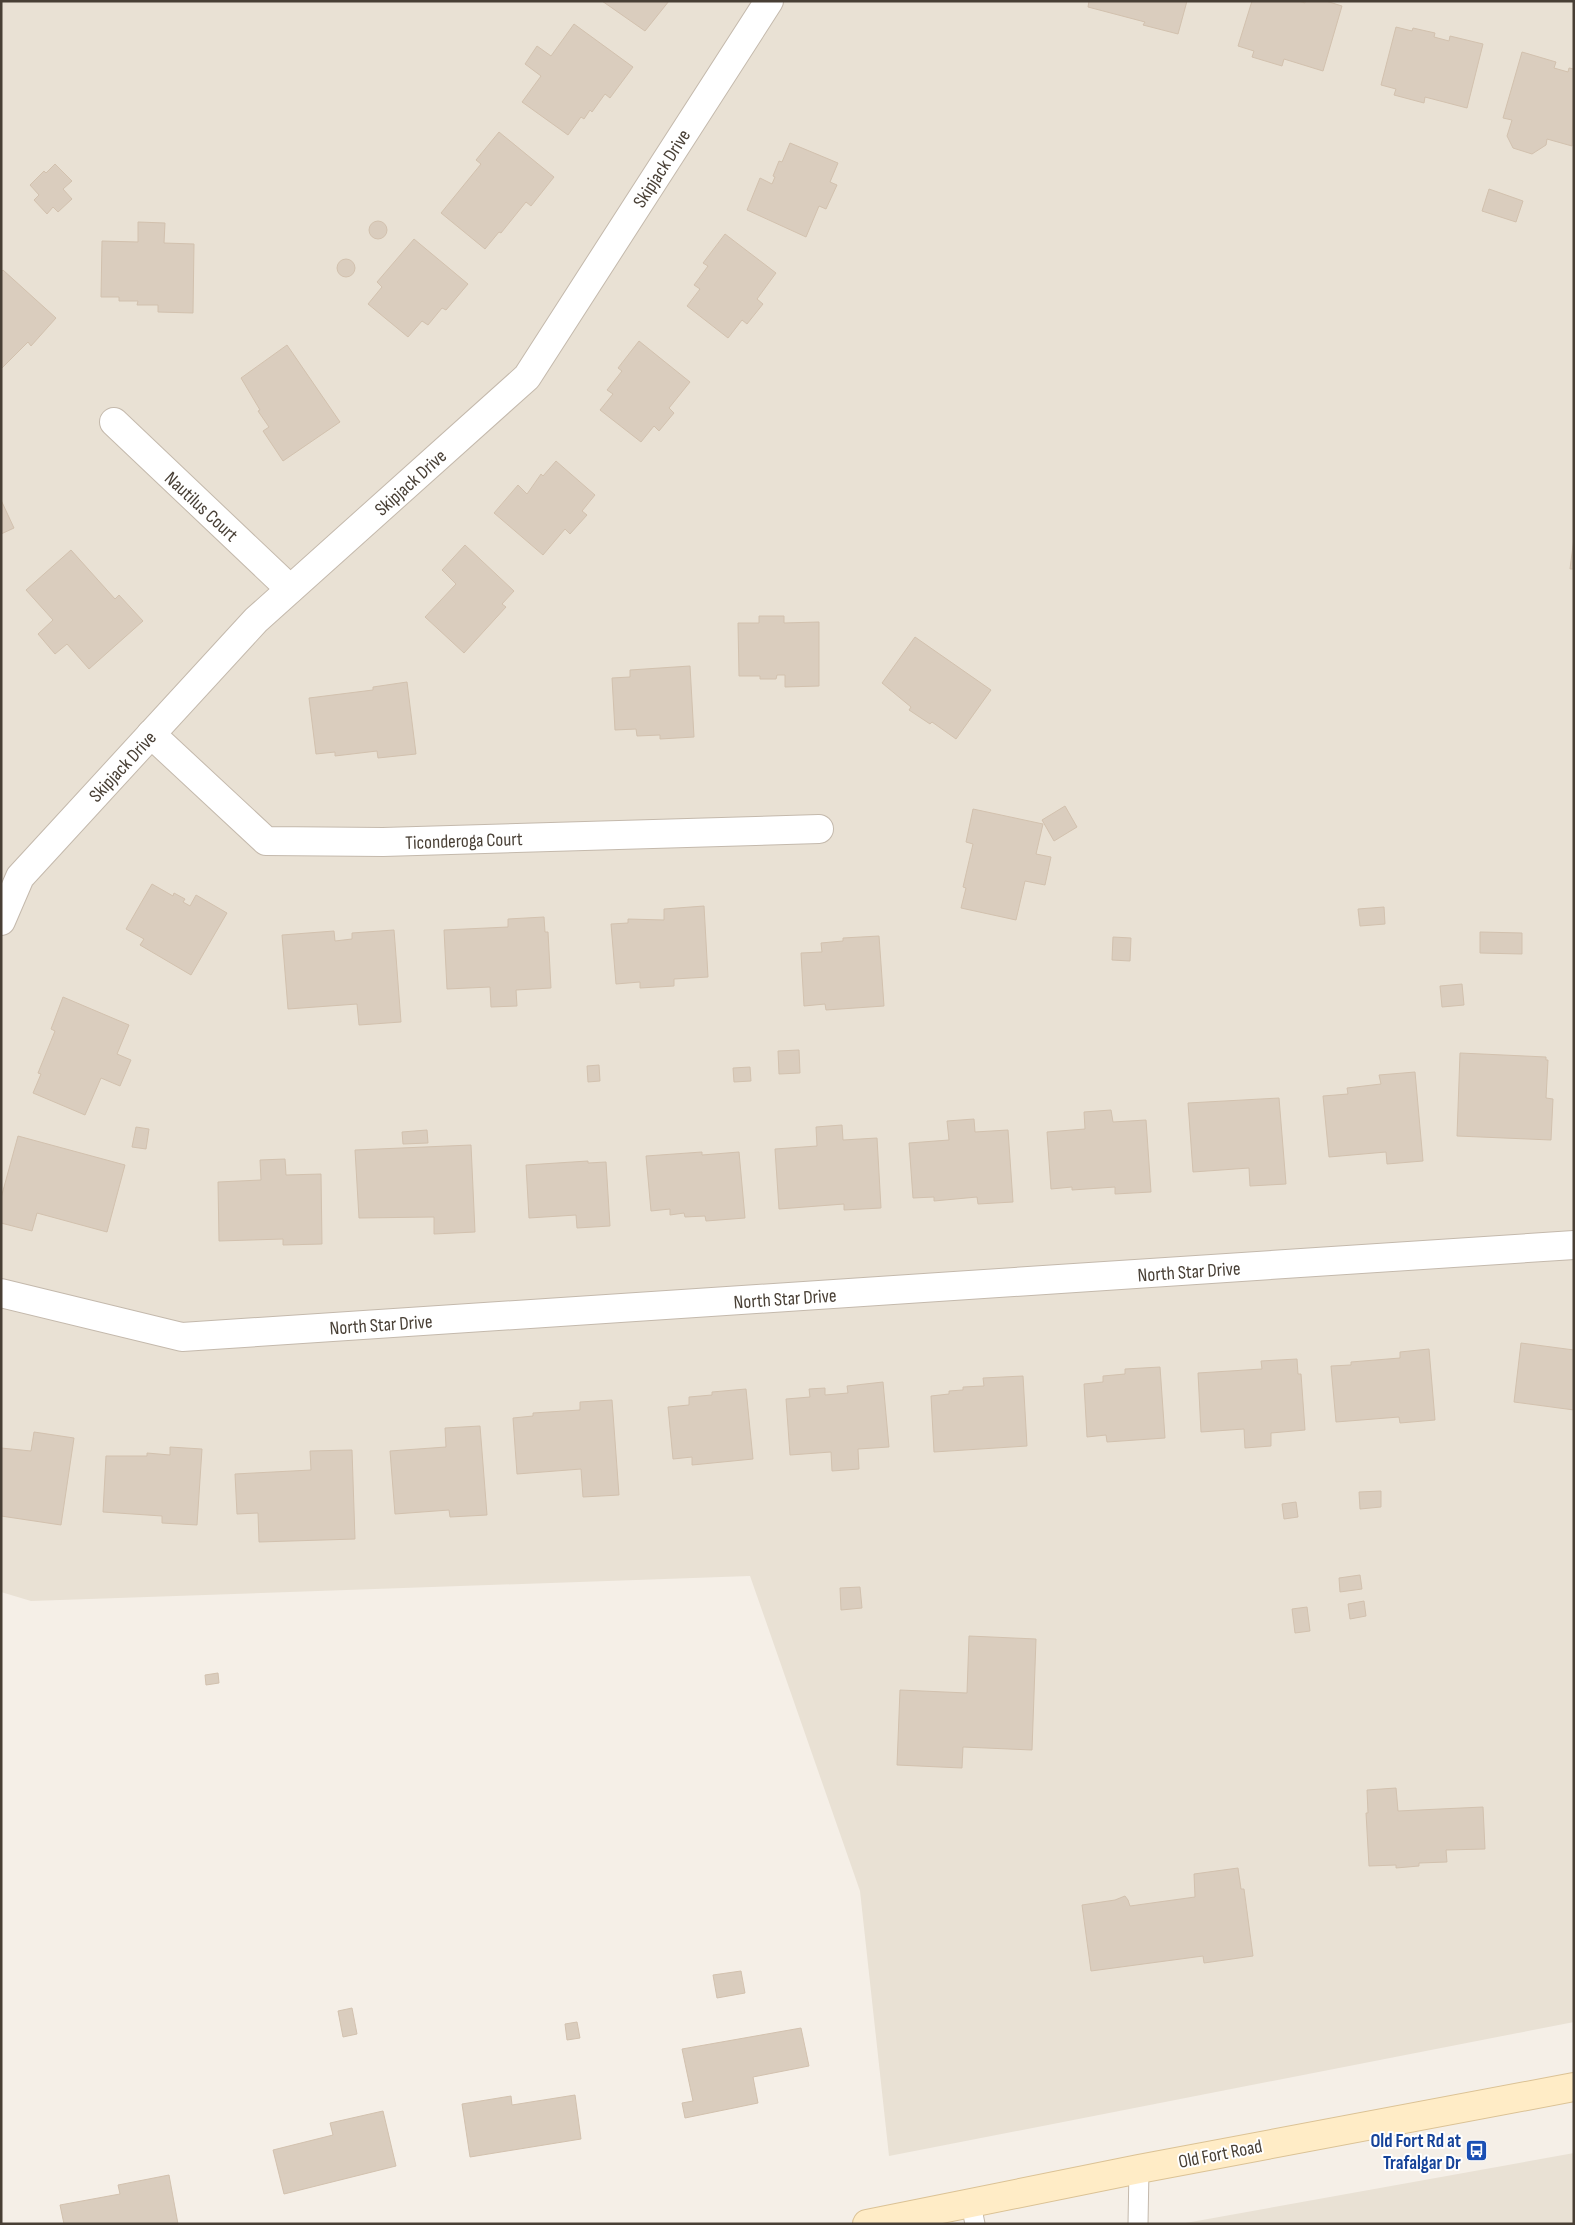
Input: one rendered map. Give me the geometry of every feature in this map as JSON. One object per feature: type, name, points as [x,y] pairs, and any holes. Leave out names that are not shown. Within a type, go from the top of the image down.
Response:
[{"type":"main road","name":"Old Fort Road","points":[[867,2224],[973,2214],[1140,2169],[1574,2087]]},
{"type":"street","name":"Skipjack Drive","points":[[1,921],[20,877],[256,620],[527,377],[769,1]]},
{"type":"street","name":"Nautilus Court","points":[[114,422],[290,589]]},
{"type":"street","name":"Ticonderoga Court","points":[[152,734],[266,840],[383,842],[819,829]]},
{"type":"street","name":"North Star Drive","points":[[1,1293],[182,1337],[1574,1245]]},
{"type":"lane","points":[[1138,2224],[1140,2169]]},
{"type":"shaded area","points":[[1,1],[1574,1],[1574,2022],[889,2156],[860,1891],[750,1576],[31,1601],[1,1592]]},
{"type":"shaded area","points":[[1574,2153],[1574,2224],[1180,2224]]},
{"type":"building","points":[[602,1],[669,1],[645,31]]},
{"type":"building","points":[[1089,1],[1187,1],[1178,34],[1143,25],[1145,22],[1088,7]]},
{"type":"building","points":[[1252,1],[1298,1],[1305,3],[1305,1],[1326,1],[1342,6],[1323,71],[1284,59],[1282,66],[1252,57],[1254,51],[1238,46]]},
{"type":"building","points":[[574,24],[633,67],[610,98],[605,94],[592,112],[590,110],[584,119],[581,117],[568,135],[522,102],[541,76],[525,64],[537,46],[551,56]]},
{"type":"building","points":[[1396,27],[1412,31],[1413,28],[1435,33],[1434,37],[1449,41],[1450,36],[1483,44],[1467,108],[1425,97],[1424,103],[1394,95],[1396,89],[1381,85]]},
{"type":"building","points":[[1522,52],[1556,62],[1554,68],[1568,72],[1569,68],[1574,69],[1572,146],[1547,139],[1546,145],[1532,154],[1513,148],[1507,136],[1512,120],[1503,118]]},
{"type":"building","points":[[499,132],[554,177],[531,206],[526,202],[501,233],[499,232],[485,249],[441,213],[481,164],[476,160]]},
{"type":"building","points":[[790,143],[838,163],[830,182],[837,185],[826,209],[819,206],[806,237],[747,210],[760,178],[772,184],[779,161],[782,162]]},
{"type":"building","points":[[55,164],[72,181],[63,189],[72,199],[58,212],[53,207],[47,214],[34,200],[39,195],[30,185],[44,171],[46,173]]},
{"type":"building","points":[[1489,189],[1523,201],[1516,222],[1482,211]]},
{"type":"building","points":[[378,221],[384,224],[387,230],[384,236],[378,239],[372,236],[369,230],[372,224]]},
{"type":"building","points":[[138,222],[165,223],[164,243],[194,244],[193,313],[158,312],[158,305],[137,305],[138,301],[119,301],[119,297],[101,297],[102,241],[138,242]]},
{"type":"building","points":[[725,234],[776,273],[757,299],[763,304],[747,324],[742,320],[728,338],[687,306],[700,289],[694,285],[708,266],[703,263]]},
{"type":"building","points":[[414,239],[468,284],[446,310],[442,308],[428,325],[422,321],[408,337],[368,304],[382,287],[377,282]]},
{"type":"building","points":[[346,259],[352,262],[355,268],[352,274],[346,277],[340,274],[337,268],[340,262]]},
{"type":"building","points":[[3,270],[56,318],[31,346],[28,342],[1,369],[1,272]]},
{"type":"building","points":[[639,341],[690,382],[669,408],[674,413],[659,431],[654,426],[641,442],[600,410],[613,394],[607,390],[622,371],[618,368]]},
{"type":"building","points":[[287,345],[340,422],[283,461],[263,431],[269,427],[258,411],[260,410],[241,378]]},
{"type":"building","points":[[556,461],[595,495],[582,511],[587,515],[570,534],[565,529],[543,555],[494,513],[518,485],[527,494],[541,474],[543,476]]},
{"type":"building","points":[[1,500],[14,528],[1,534]]},
{"type":"building","points":[[1574,538],[1574,569],[1570,569]]},
{"type":"building","points":[[465,545],[514,591],[502,604],[506,607],[464,653],[425,617],[456,584],[442,570]]},
{"type":"building","points":[[71,550],[115,599],[119,595],[143,621],[89,669],[67,644],[55,654],[38,634],[53,620],[26,590]]},
{"type":"building","points":[[759,616],[784,616],[784,623],[819,622],[819,686],[785,687],[785,675],[777,675],[776,679],[760,679],[760,676],[739,676],[738,623],[759,623]]},
{"type":"building","points":[[915,637],[991,690],[956,739],[932,722],[930,724],[909,710],[911,707],[882,683]]},
{"type":"building","points":[[690,666],[694,737],[660,739],[660,735],[637,736],[636,729],[615,730],[612,678],[630,677],[630,670]]},
{"type":"building","points":[[407,682],[416,754],[378,758],[377,751],[335,756],[335,752],[316,754],[309,698],[373,690],[373,687]]},
{"type":"building","points":[[1065,806],[1077,827],[1054,841],[1042,820]]},
{"type":"building","points":[[973,809],[1043,824],[1036,854],[1051,857],[1045,885],[1025,881],[1016,920],[961,908],[966,888],[963,887],[973,844],[966,842]]},
{"type":"building","points":[[152,884],[173,896],[174,893],[185,899],[183,902],[190,906],[196,895],[227,913],[191,975],[140,945],[144,939],[126,929]]},
{"type":"building","points":[[704,906],[708,977],[674,979],[674,986],[640,988],[640,982],[616,984],[611,924],[628,923],[628,919],[664,920],[664,909]]},
{"type":"building","points":[[1384,907],[1385,924],[1360,926],[1358,909]]},
{"type":"building","points":[[544,917],[545,932],[548,932],[551,988],[516,990],[517,1006],[491,1007],[490,987],[447,989],[444,930],[508,927],[508,919]]},
{"type":"building","points":[[394,930],[401,1022],[359,1025],[357,1004],[288,1009],[282,935],[334,931],[335,941],[352,939],[352,933]]},
{"type":"building","points":[[1480,932],[1522,933],[1522,954],[1480,953]]},
{"type":"building","points":[[879,936],[884,1006],[826,1010],[825,1004],[804,1006],[801,953],[822,952],[821,943],[843,941],[843,938]]},
{"type":"building","points":[[1113,937],[1131,938],[1130,961],[1112,960]]},
{"type":"building","points":[[1462,984],[1464,1005],[1442,1007],[1440,986]]},
{"type":"building","points":[[63,997],[129,1025],[117,1054],[131,1060],[120,1086],[101,1078],[85,1115],[33,1093],[41,1074],[38,1073],[55,1031],[51,1029]]},
{"type":"building","points":[[799,1050],[800,1073],[779,1074],[778,1051]]},
{"type":"building","points":[[1460,1053],[1546,1057],[1546,1060],[1548,1060],[1546,1098],[1553,1099],[1551,1140],[1457,1136]]},
{"type":"building","points":[[599,1065],[600,1081],[588,1082],[587,1066]]},
{"type":"building","points":[[750,1067],[751,1081],[734,1082],[733,1068]]},
{"type":"building","points":[[1415,1072],[1423,1161],[1387,1164],[1386,1152],[1329,1157],[1323,1096],[1348,1094],[1347,1088],[1381,1084],[1379,1075]]},
{"type":"building","points":[[1279,1098],[1286,1184],[1250,1186],[1249,1168],[1193,1172],[1188,1103]]},
{"type":"building","points":[[1111,1110],[1113,1122],[1146,1120],[1151,1192],[1115,1194],[1115,1187],[1072,1190],[1072,1187],[1051,1189],[1047,1132],[1085,1129],[1084,1112]]},
{"type":"building","points":[[974,1119],[975,1132],[1008,1130],[1013,1202],[978,1204],[977,1197],[934,1201],[934,1197],[913,1198],[909,1143],[949,1140],[947,1121]]},
{"type":"building","points":[[842,1125],[843,1140],[877,1138],[881,1208],[844,1210],[844,1204],[779,1209],[775,1149],[817,1146],[816,1127]]},
{"type":"building","points":[[136,1127],[149,1129],[146,1149],[132,1147]]},
{"type":"building","points":[[427,1130],[428,1143],[403,1144],[402,1132]]},
{"type":"building","points":[[18,1136],[125,1165],[107,1232],[37,1213],[32,1231],[1,1223],[1,1198]]},
{"type":"building","points":[[471,1145],[475,1232],[434,1234],[434,1217],[359,1218],[355,1150]]},
{"type":"building","points":[[702,1152],[702,1155],[739,1152],[745,1218],[706,1221],[705,1216],[685,1217],[684,1213],[670,1215],[670,1209],[651,1211],[646,1156]]},
{"type":"building","points":[[285,1159],[286,1175],[321,1174],[322,1244],[283,1245],[283,1239],[219,1241],[218,1182],[261,1180],[260,1160]]},
{"type":"building","points":[[588,1161],[588,1163],[606,1162],[610,1226],[577,1228],[576,1215],[529,1218],[526,1165]]},
{"type":"building","points":[[1521,1343],[1574,1350],[1574,1410],[1514,1402]]},
{"type":"building","points":[[1429,1349],[1435,1420],[1400,1423],[1399,1417],[1336,1422],[1331,1366],[1351,1365],[1351,1362],[1400,1358],[1400,1352]]},
{"type":"building","points":[[1297,1359],[1298,1374],[1301,1374],[1305,1430],[1271,1433],[1271,1446],[1245,1448],[1244,1429],[1201,1432],[1198,1373],[1262,1369],[1261,1361]]},
{"type":"building","points":[[1160,1367],[1165,1438],[1107,1442],[1106,1435],[1087,1437],[1084,1384],[1103,1382],[1103,1376],[1125,1374],[1125,1369]]},
{"type":"building","points":[[1023,1376],[1027,1446],[934,1452],[931,1396],[949,1394],[949,1391],[963,1390],[963,1387],[984,1386],[983,1378]]},
{"type":"building","points":[[883,1382],[889,1447],[858,1449],[859,1469],[832,1471],[831,1452],[790,1455],[786,1399],[810,1397],[809,1389],[825,1388],[825,1395],[848,1393],[847,1386]]},
{"type":"building","points":[[746,1389],[753,1459],[692,1465],[692,1457],[673,1459],[668,1407],[689,1405],[689,1397],[712,1395],[712,1392]]},
{"type":"building","points":[[612,1400],[619,1495],[583,1497],[581,1469],[517,1474],[513,1418],[533,1416],[533,1413],[580,1410],[580,1402]]},
{"type":"building","points":[[480,1426],[487,1515],[450,1517],[449,1510],[395,1514],[390,1451],[446,1447],[445,1428]]},
{"type":"building","points":[[34,1432],[74,1438],[61,1525],[1,1516],[1,1448],[31,1451]]},
{"type":"building","points":[[170,1447],[202,1449],[197,1525],[162,1523],[162,1516],[103,1512],[106,1456],[147,1456],[147,1453],[170,1455]]},
{"type":"building","points":[[352,1450],[355,1539],[259,1542],[258,1513],[237,1514],[235,1474],[311,1470],[310,1451]]},
{"type":"building","points":[[1381,1491],[1381,1507],[1360,1509],[1359,1492]]},
{"type":"building","points":[[1296,1502],[1298,1517],[1284,1519],[1282,1504]]},
{"type":"building","points":[[1360,1575],[1362,1589],[1340,1592],[1339,1578]]},
{"type":"building","points":[[860,1587],[862,1608],[841,1610],[840,1588]]},
{"type":"building","points":[[1364,1601],[1366,1616],[1350,1619],[1348,1604]]},
{"type":"building","points":[[1307,1607],[1310,1631],[1295,1633],[1292,1609]]},
{"type":"building","points":[[969,1636],[1036,1639],[1032,1750],[963,1747],[962,1768],[897,1765],[900,1690],[967,1693]]},
{"type":"building","points":[[218,1673],[219,1683],[206,1685],[205,1675]]},
{"type":"building","points":[[1396,1788],[1398,1811],[1483,1807],[1485,1849],[1446,1850],[1447,1862],[1419,1863],[1419,1866],[1396,1868],[1396,1865],[1369,1866],[1366,1813],[1368,1813],[1367,1790]]},
{"type":"building","points":[[1238,1868],[1241,1889],[1244,1889],[1253,1956],[1204,1963],[1203,1956],[1091,1971],[1082,1905],[1115,1900],[1125,1896],[1130,1906],[1195,1897],[1194,1874]]},
{"type":"building","points":[[741,1971],[745,1993],[717,1998],[713,1975]]},
{"type":"building","points":[[352,2008],[357,2034],[343,2037],[338,2011]]},
{"type":"building","points":[[577,2022],[580,2038],[567,2040],[565,2024]]},
{"type":"building","points":[[801,2028],[809,2066],[753,2077],[758,2103],[685,2118],[682,2103],[693,2101],[682,2049]]},
{"type":"building","points":[[575,2095],[581,2139],[470,2157],[462,2104],[511,2096],[512,2105]]},
{"type":"building","points":[[383,2111],[396,2166],[284,2194],[273,2150],[333,2135],[330,2123]]},
{"type":"building","points":[[169,2175],[178,2224],[64,2224],[60,2205],[120,2194],[118,2185]]},
{"type":"place","name":"Old Fort Rd at Trafalgar Dr","points":[[1477,2151]]}]
